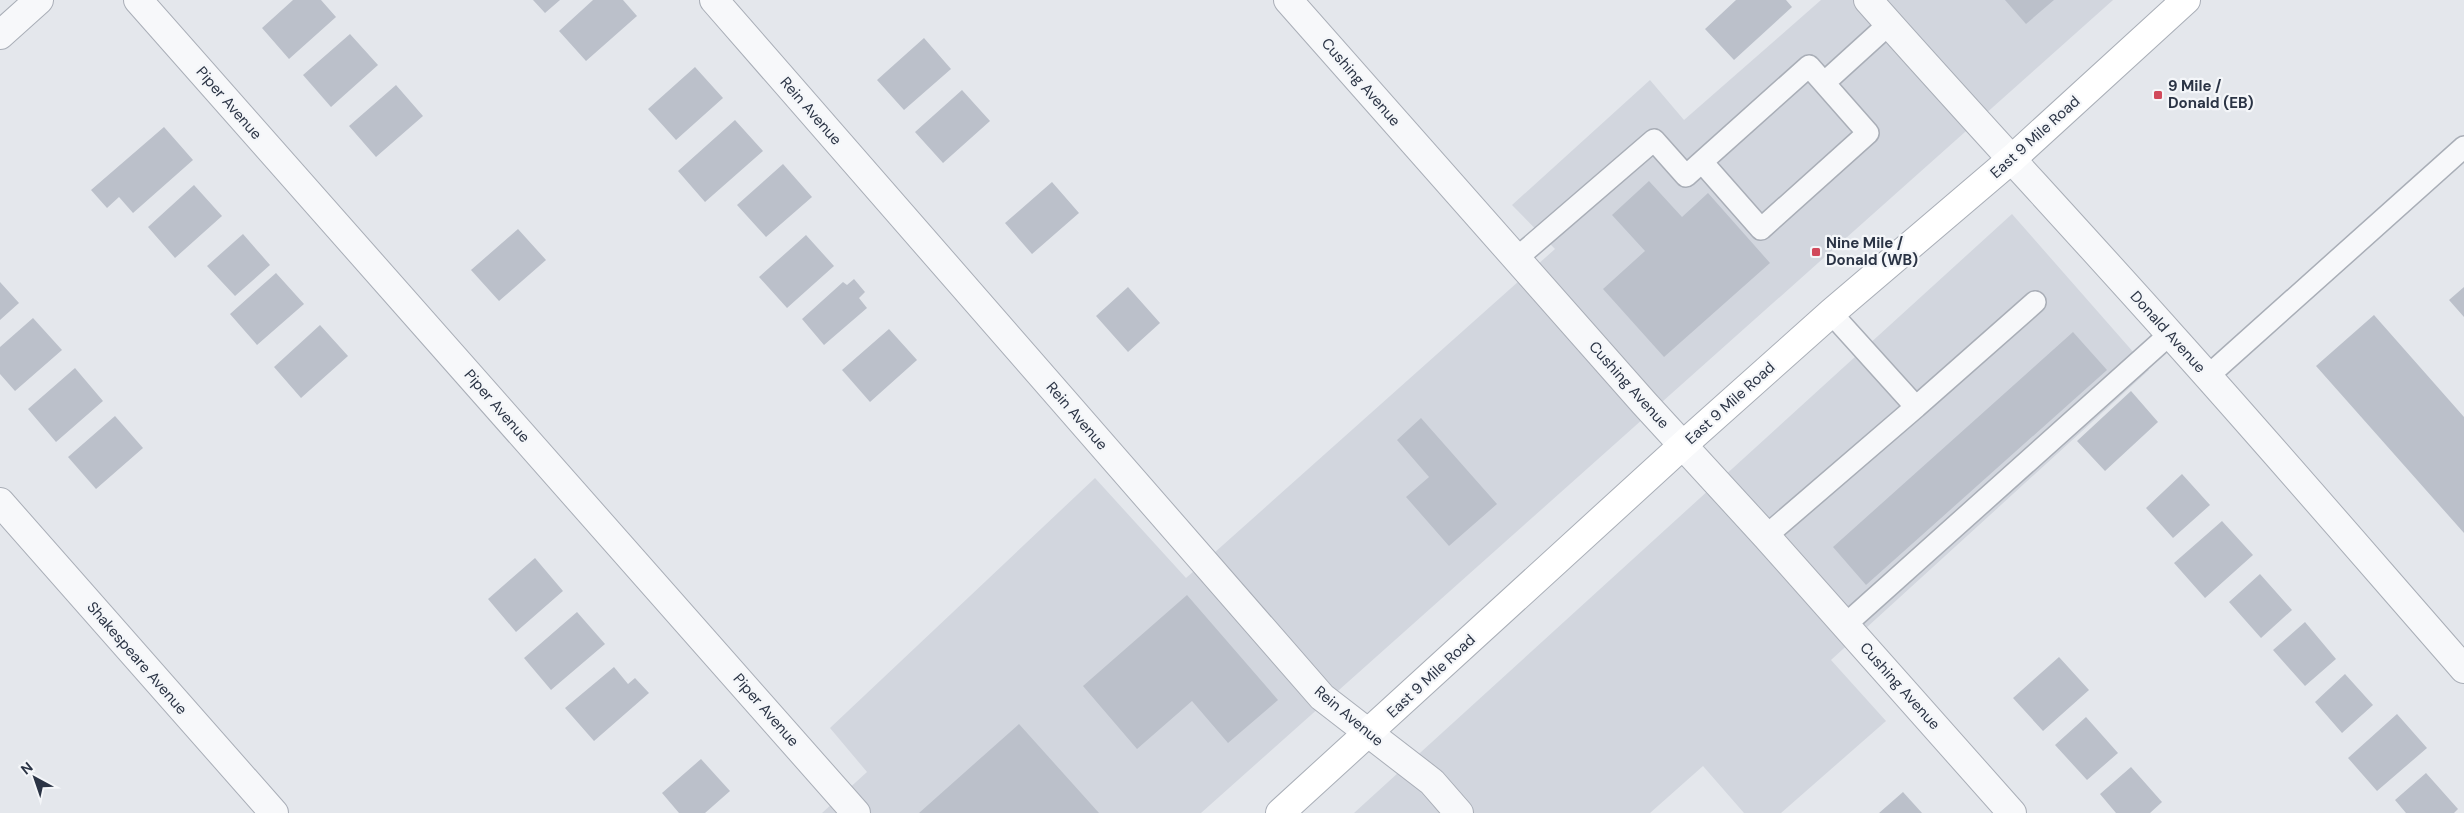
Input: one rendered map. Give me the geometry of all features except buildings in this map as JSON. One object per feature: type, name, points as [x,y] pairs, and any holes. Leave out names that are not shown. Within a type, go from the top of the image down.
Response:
[{"type":"main road","name":"East 9 Mile Road","points":[[1280,813],[1683,445],[1831,313],[2013,158],[2186,0]]},
{"type":"street","points":[[0,35],[39,0]]},
{"type":"street","name":"Piper Avenue","points":[[138,0],[856,813]]},
{"type":"street","name":"Rein Avenue","points":[[714,0],[1322,697],[1432,782],[1459,813]]},
{"type":"street","name":"Cushing Avenue","points":[[1288,0],[2012,813]]},
{"type":"street","name":"Donald Avenue","points":[[1868,0],[1965,110],[2013,158],[2208,376],[2464,668]]},
{"type":"street","name":"Shakespeare Avenue","points":[[0,502],[274,813]]},
{"type":"lane","points":[[1824,83],[1889,24]]},
{"type":"lane","points":[[1517,258],[1654,140],[1686,176],[1809,66],[1868,133],[1761,229],[1702,162]]},
{"type":"lane","points":[[2208,376],[2464,147]]},
{"type":"lane","points":[[1766,536],[2035,302]]},
{"type":"lane","points":[[1831,313],[1916,407]]},
{"type":"lane","points":[[1845,625],[2170,334]]},
{"type":"shaded area","points":[[1821,0],[2113,0],[1201,813],[822,813],[867,772],[830,728],[1095,478],[1186,578],[1555,249],[1512,205],[1650,80],[1684,120]]},
{"type":"shaded area","points":[[2012,214],[2149,370],[1831,660],[1886,721],[1781,813],[1744,813],[1703,766],[1650,813],[1354,813]]},
{"type":"place","name":"9 Mile / Donald (EB)","points":[[2158,95]]},
{"type":"place","name":"Nine Mile / Donald (WB)","points":[[1816,252]]}]
